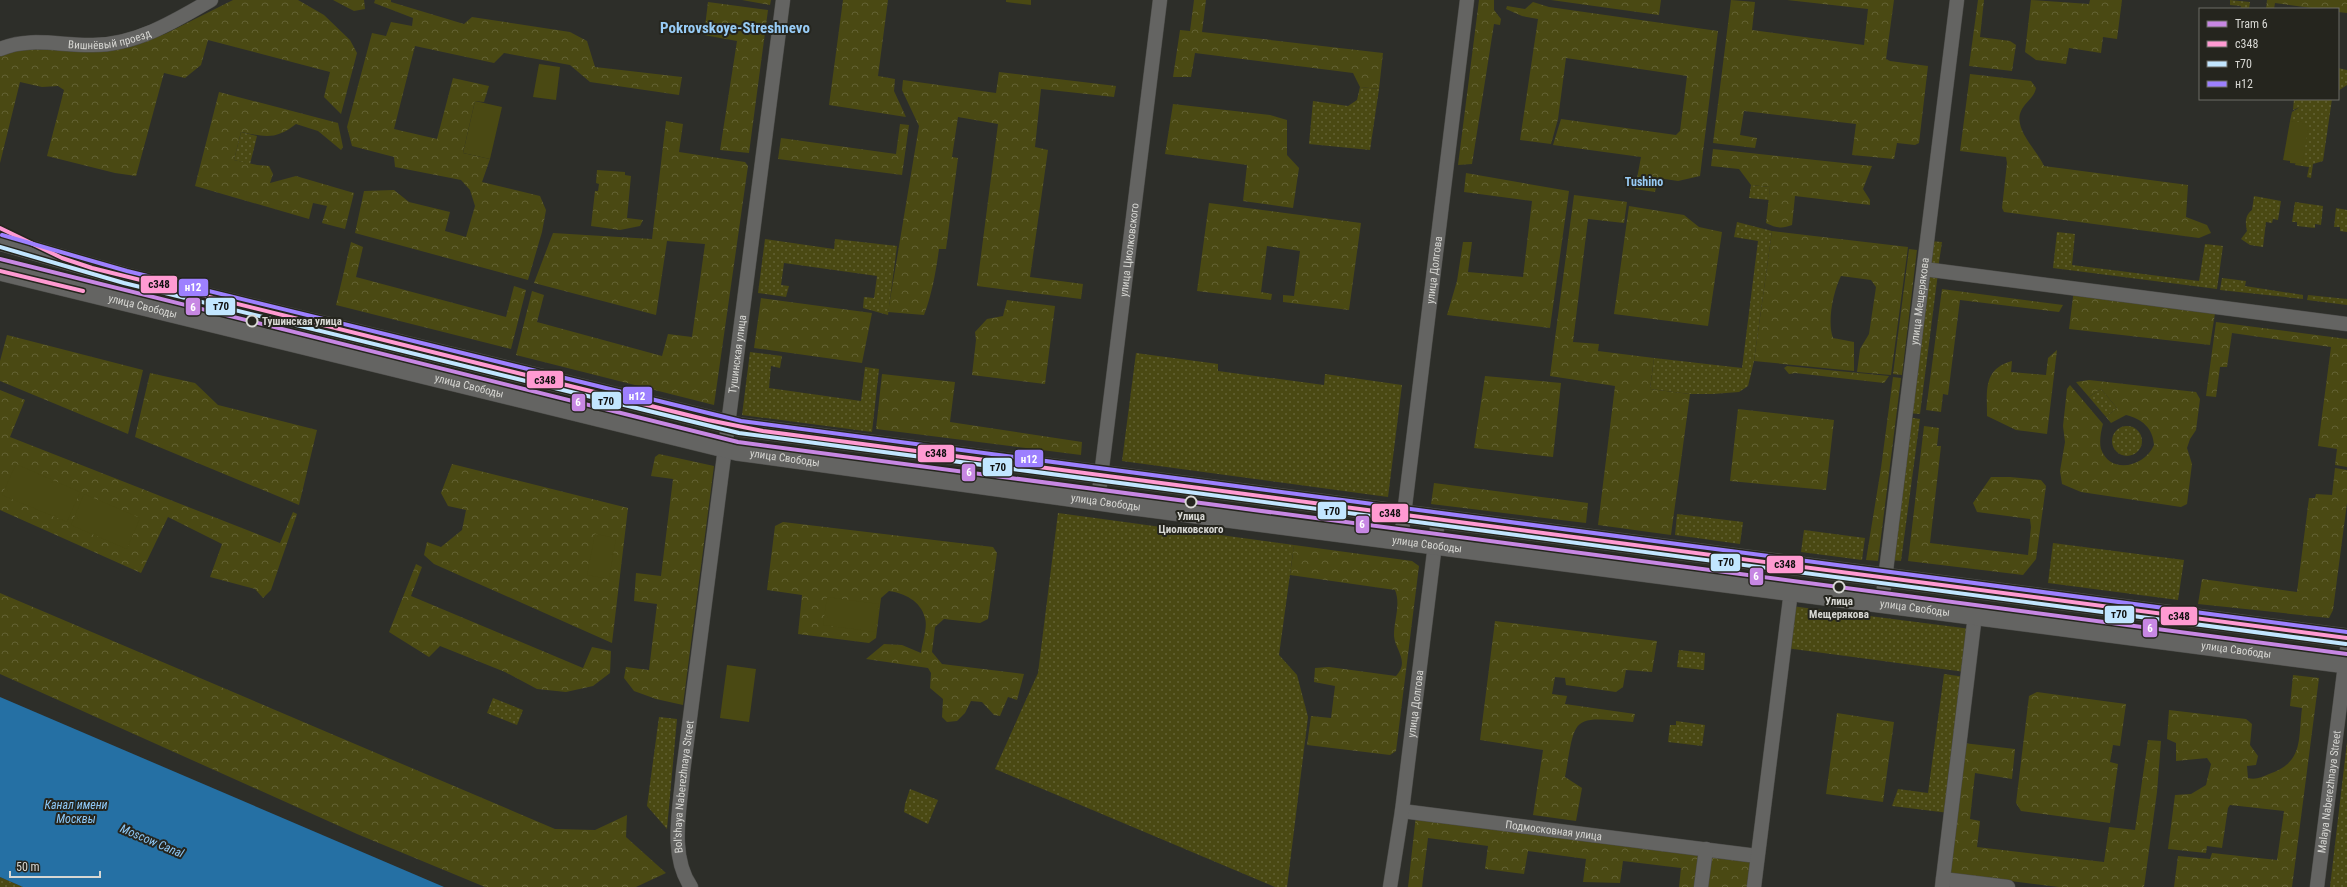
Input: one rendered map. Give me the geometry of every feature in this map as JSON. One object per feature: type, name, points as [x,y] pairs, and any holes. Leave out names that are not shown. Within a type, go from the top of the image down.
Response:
[{"type":"main road","points":[[0,228],[62,258]]},
{"type":"main road","points":[[0,241],[125,277],[727,424],[1101,476],[2347,638]]},
{"type":"main road","name":"улица Свободы","points":[[6,273],[723,448],[1098,500],[1975,615],[2346,659]]},
{"type":"street","name":"Вишнёвый проезд","points":[[0,49],[22,42],[93,45],[111,44],[134,38],[170,24],[211,0]]},
{"type":"street","name":"Тушинская улица","points":[[690,709],[723,448],[783,0]]},
{"type":"street","name":"улица Циолковского","points":[[1098,500],[1160,0]]},
{"type":"street","name":"улица Долгова","points":[[1401,540],[1467,0]]},
{"type":"street","name":"улица Мещерякова","points":[[1882,602],[1958,0]]},
{"type":"street","points":[[1924,269],[2347,324]]},
{"type":"street","name":"улица Долгова","points":[[1390,887],[1402,810],[1438,520]]},
{"type":"street","points":[[1754,887],[1791,591]]},
{"type":"street","points":[[1975,615],[1942,883],[2008,887]]},
{"type":"street","name":"Malaya Naberezhnaya Street","points":[[2317,887],[2346,659]]},
{"type":"street","name":"Bol'shaya Naberezhnaya Street","points":[[690,709],[678,837],[683,871],[691,887]]},
{"type":"street","name":"Подмосковная улица","points":[[1402,810],[1757,856]]},
{"type":"street","points":[[1701,887],[1706,849]]},
{"type":"green space","points":[[233,0],[298,0],[324,15],[350,40],[357,53],[341,114],[324,97],[330,72],[208,40],[201,65],[185,78],[164,73],[136,176],[115,173],[47,156],[64,90],[58,86],[42,87],[20,82],[0,163],[0,55],[22,49],[111,50],[127,48],[165,34]]},
{"type":"green space","points":[[333,0],[364,0],[365,9],[354,11]]},
{"type":"green space","points":[[375,0],[391,0],[391,2],[464,24],[472,17],[570,32],[587,41],[595,67],[682,77],[679,95],[590,82],[570,65],[504,53],[494,63],[415,46],[394,129],[437,139],[453,78],[489,86],[484,102],[475,101],[463,153],[490,159],[482,182],[540,196],[546,210],[542,232],[528,280],[355,233],[364,191],[394,190],[409,202],[450,212],[445,231],[466,237],[475,206],[470,190],[461,180],[395,167],[394,157],[352,146],[347,127],[372,33],[386,36],[391,22],[412,26],[413,18],[374,3]]},
{"type":"green space","points":[[742,0],[771,0],[770,5]]},
{"type":"green space","points":[[843,0],[888,0],[878,76],[895,79],[894,91],[906,117],[829,105]]},
{"type":"green space","points":[[1006,0],[1031,0],[1031,5],[1006,2]]},
{"type":"green space","points":[[1194,0],[1206,0],[1202,32],[1383,53],[1379,89],[1360,87],[1353,73],[1195,53],[1191,77],[1173,77],[1180,30],[1190,31]]},
{"type":"green space","points":[[1479,0],[1494,0],[1494,10],[1501,19],[1500,25],[1494,24],[1472,164],[1458,165]]},
{"type":"green space","points":[[1551,0],[1661,0],[1659,15]]},
{"type":"green space","points":[[1731,0],[1755,2],[1752,30],[1864,45],[1868,9],[1787,0],[1894,0],[1886,59],[1890,61],[1928,66],[1919,143],[1915,145],[1897,143],[1894,159],[1852,155],[1856,124],[1744,111],[1740,135],[1757,138],[1755,148],[1713,143]]},
{"type":"green space","points":[[1978,0],[1984,0],[1980,37],[2010,41],[2016,45],[2012,71],[1969,66]]},
{"type":"green space","points":[[2031,0],[2089,4],[2090,0],[2122,0],[2117,39],[2103,37],[2101,53],[2069,48],[2066,64],[2036,60],[2025,52]]},
{"type":"green space","points":[[2230,0],[2250,2],[2249,8],[2240,8],[2241,6],[2230,5]]},
{"type":"green space","points":[[2267,0],[2347,0],[2347,13],[2339,12],[2339,8],[2311,8],[2275,3],[2274,8],[2266,8]]},
{"type":"green space","points":[[708,2],[768,10],[749,153],[720,150],[737,41],[704,35]]},
{"type":"green space","points":[[1533,2],[1549,7],[1718,31],[1700,176],[1678,181],[1658,178],[1655,192],[1635,189],[1641,157],[1553,145],[1561,119],[1676,135],[1680,131],[1687,76],[1566,58],[1558,119],[1551,144],[1520,140],[1538,19],[1522,16],[1506,9],[1507,6],[1525,9]]},
{"type":"green space","points":[[539,64],[560,67],[556,100],[533,97]]},
{"type":"green space","points":[[2339,68],[2347,70],[2347,85],[2339,90]]},
{"type":"green space","points":[[999,72],[1116,86],[1114,97],[1041,89],[1035,147],[1048,150],[1030,277],[1083,284],[1081,299],[977,286],[998,124],[958,117],[952,157],[958,158],[946,249],[939,249],[937,266],[924,315],[888,312],[919,126],[902,90],[903,80],[996,93]]},
{"type":"green space","points":[[1970,74],[2031,81],[2036,88],[2033,95],[2021,111],[2019,118],[2020,125],[2044,166],[2188,185],[2186,217],[2207,225],[2211,233],[2199,238],[2004,212],[2002,208],[2007,163],[2006,157],[1960,151]]},
{"type":"green space","points":[[1360,87],[1379,89],[1370,150],[1309,144],[1313,101],[1348,106],[1357,100]]},
{"type":"green space","points":[[219,92],[338,123],[343,147],[341,150],[318,131],[296,124],[282,133],[270,136],[241,132],[234,160],[269,166],[273,174],[270,183],[296,176],[354,193],[345,229],[322,223],[327,206],[313,203],[309,219],[195,186]]},
{"type":"green space","points":[[2294,100],[2332,100],[2323,161],[2313,164],[2311,178],[2307,177],[2309,167],[2295,165],[2296,162],[2302,164],[2297,123],[2290,121],[2292,112],[2300,107],[2293,110]]},
{"type":"green space","points":[[475,101],[502,107],[490,159],[463,153]]},
{"type":"green space","points":[[1173,104],[1270,115],[1287,120],[1287,155],[1299,168],[1293,208],[1243,201],[1247,165],[1165,154]]},
{"type":"green space","points":[[666,121],[683,124],[679,152],[745,162],[748,166],[714,405],[516,355],[532,291],[544,295],[537,322],[662,356],[668,334],[692,337],[705,244],[667,241],[656,315],[534,283],[553,233],[652,239]]},
{"type":"green space","points":[[2290,121],[2302,122],[2309,125],[2302,164],[2290,163],[2290,161],[2283,160]]},
{"type":"green space","points":[[900,124],[909,125],[902,175],[778,159],[781,138],[896,154]]},
{"type":"green space","points":[[241,132],[257,136],[250,164],[234,160]]},
{"type":"green space","points":[[1713,149],[1872,166],[1863,189],[1870,200],[1870,205],[1795,196],[1792,225],[1785,227],[1773,226],[1766,223],[1770,187],[1751,185],[1739,169],[1711,166]]},
{"type":"green space","points":[[597,170],[625,172],[625,175],[631,176],[627,218],[643,220],[640,226],[620,230],[591,226],[595,191],[598,191],[599,184],[596,183]]},
{"type":"green space","points":[[1466,173],[1569,191],[1550,328],[1447,315],[1457,281],[1463,242],[1472,242],[1468,272],[1523,277],[1532,201],[1464,192]]},
{"type":"green space","points":[[1751,185],[1770,187],[1769,200],[1749,198]]},
{"type":"green space","points":[[1574,195],[1627,202],[1624,223],[1588,219],[1573,342],[1599,344],[1598,351],[1654,358],[1650,389],[1690,394],[1671,535],[1598,525],[1615,386],[1550,376]]},
{"type":"green space","points":[[2254,196],[2281,201],[2278,220],[2273,219],[2272,223],[2266,222],[2263,247],[2250,245],[2241,239],[2247,231],[2246,219],[2252,210]]},
{"type":"green space","points":[[2295,202],[2323,206],[2321,225],[2315,224],[2315,228],[2297,226],[2297,222],[2292,222]]},
{"type":"green space","points":[[1209,203],[1361,223],[1349,310],[1283,302],[1283,295],[1294,296],[1300,251],[1267,246],[1261,292],[1272,294],[1271,300],[1197,291]]},
{"type":"green space","points":[[1629,206],[1684,215],[1699,227],[1722,232],[1708,326],[1614,314]]},
{"type":"green space","points":[[2336,208],[2347,210],[2347,232],[2340,231],[2340,227],[2334,227]]},
{"type":"green space","points":[[1737,222],[1772,231],[1754,361],[1748,386],[1739,392],[1713,394],[1690,394],[1650,389],[1654,358],[1742,368],[1758,241],[1734,237]]},
{"type":"green space","points":[[1772,231],[1908,247],[1891,375],[1857,372],[1860,349],[1869,334],[1876,287],[1871,280],[1841,276],[1832,307],[1831,331],[1833,338],[1854,342],[1854,371],[1754,361]]},
{"type":"green space","points":[[2057,232],[2075,234],[2072,265],[2199,281],[2205,244],[2223,246],[2217,289],[2053,268]]},
{"type":"green space","points":[[765,239],[834,249],[835,239],[897,246],[888,315],[863,308],[864,297],[874,298],[877,276],[784,263],[781,285],[789,286],[786,297],[758,293]]},
{"type":"green space","points":[[1929,241],[1942,242],[1938,269],[1926,267]]},
{"type":"green space","points":[[351,242],[363,247],[356,277],[506,317],[514,286],[526,290],[511,349],[336,305]]},
{"type":"green space","points":[[1909,249],[1917,250],[1902,375],[1893,374]]},
{"type":"green space","points":[[1925,271],[1938,273],[1920,414],[1907,413]]},
{"type":"green space","points":[[2222,278],[2246,281],[2245,286],[2303,295],[2303,299],[2220,290]]},
{"type":"green space","points":[[1942,289],[2063,305],[2059,312],[1960,300],[1948,395],[1943,394],[1941,412],[1926,410]]},
{"type":"green space","points":[[2074,289],[2216,307],[2210,345],[2069,329]]},
{"type":"green space","points":[[2308,295],[2347,299],[2347,305],[2307,300]]},
{"type":"green space","points":[[761,298],[872,313],[862,363],[754,348]]},
{"type":"green space","points":[[1007,300],[1055,306],[1045,384],[972,375],[976,340],[975,332],[987,319],[1003,316]]},
{"type":"green space","points":[[2216,322],[2347,339],[2347,467],[2335,465],[2337,449],[2318,446],[2331,347],[2232,333],[2227,367],[2220,367],[2216,397],[2206,396]]},
{"type":"green space","points":[[7,335],[143,370],[128,434],[0,381],[0,361]]},
{"type":"green space","points":[[2057,350],[2047,434],[2016,430],[1987,416],[1987,389],[1991,375],[1996,369],[2012,361],[2011,372],[2046,375],[2048,358]]},
{"type":"green space","points":[[750,352],[782,356],[780,368],[771,366],[769,388],[861,401],[865,367],[879,369],[872,432],[742,415]]},
{"type":"green space","points":[[1136,353],[1218,364],[1218,371],[1324,385],[1325,374],[1402,385],[1388,497],[1122,461]]},
{"type":"green space","points":[[1787,366],[1889,376],[1884,383],[1795,373],[1789,374],[1784,368]]},
{"type":"green space","points":[[150,373],[195,383],[218,405],[317,430],[299,505],[135,437]]},
{"type":"green space","points":[[882,374],[955,382],[950,422],[1082,442],[1081,455],[876,429]]},
{"type":"green space","points":[[1485,376],[1561,383],[1553,457],[1474,448]]},
{"type":"green space","points":[[1893,377],[1901,378],[1878,561],[1866,560],[1881,468]]},
{"type":"green space","points":[[2089,380],[2196,392],[2200,399],[2196,430],[2190,439],[2187,448],[2192,464],[2187,504],[2181,507],[2081,492],[2062,484],[2060,471],[2065,442],[2063,426],[2067,389],[2070,385],[2103,424],[2100,446],[2105,457],[2112,462],[2119,465],[2136,463],[2150,453],[2154,445],[2149,429],[2137,419],[2126,415],[2111,423],[2106,417],[2117,408],[2101,389],[2089,397],[2076,382]]},
{"type":"green space","points":[[2101,389],[2117,408],[2106,417],[2089,397]]},
{"type":"green space","points":[[0,390],[25,400],[10,437],[280,543],[293,512],[297,514],[271,590],[263,598],[255,589],[210,577],[222,544],[168,517],[141,573],[0,510]]},
{"type":"green space","points":[[1738,409],[1834,420],[1826,490],[1730,481]]},
{"type":"green space","points":[[1907,417],[1920,419],[1901,561],[1889,560]]},
{"type":"green space","points":[[1924,426],[1939,428],[1937,446],[1941,446],[1930,543],[2028,555],[2031,527],[2030,519],[1977,512],[1973,503],[1991,477],[2041,480],[2046,486],[2036,559],[2023,575],[1908,561]]},
{"type":"green space","points":[[2127,426],[2133,427],[2141,435],[2141,447],[2133,455],[2127,456],[2121,455],[2113,447],[2112,441],[2113,435],[2121,427]]},
{"type":"green space","points":[[659,454],[714,466],[683,705],[656,699],[634,691],[624,678],[626,667],[649,670],[657,604],[634,601],[636,573],[661,576],[673,479],[651,476],[655,457]]},
{"type":"green space","points":[[16,464],[80,492],[67,522],[2,495]]},
{"type":"green space","points":[[452,464],[628,508],[612,643],[434,564],[424,555],[427,542],[441,547],[462,530],[466,510],[448,506],[441,493]]},
{"type":"green space","points":[[2335,468],[2347,470],[2347,503],[2333,610],[2329,618],[2198,604],[2202,579],[2297,592],[2309,498],[2315,498],[2316,494],[2332,495]]},
{"type":"green space","points":[[1434,483],[1588,503],[1586,523],[1431,504]]},
{"type":"green space","points":[[84,494],[140,518],[127,549],[71,525]]},
{"type":"green space","points":[[1058,513],[1294,545],[1279,655],[1297,675],[1308,717],[1287,887],[1275,887],[995,769],[1038,673]]},
{"type":"green space","points":[[1677,514],[1743,522],[1740,544],[1675,535]]},
{"type":"green space","points":[[783,522],[993,547],[997,553],[988,619],[980,623],[944,619],[935,627],[932,652],[942,664],[1024,674],[1017,700],[1008,697],[1000,716],[994,715],[982,702],[971,701],[965,713],[957,721],[947,722],[942,717],[943,699],[930,688],[931,673],[928,668],[866,659],[884,644],[902,645],[921,653],[926,622],[923,612],[911,599],[900,594],[889,591],[881,598],[876,638],[869,643],[798,634],[802,595],[767,590],[775,526]]},
{"type":"green space","points":[[1804,530],[1865,538],[1862,560],[1801,552]]},
{"type":"green space","points":[[595,534],[616,538],[609,579],[587,575]]},
{"type":"green space","points":[[2053,543],[2184,560],[2178,600],[2048,583]]},
{"type":"green space","points":[[1294,545],[1412,561],[1419,566],[1396,751],[1390,755],[1307,745],[1311,716],[1331,718],[1335,686],[1314,682],[1315,668],[1329,667],[1396,676],[1400,671],[1402,660],[1394,636],[1397,607],[1397,596],[1395,590],[1290,575]]},
{"type":"green space","points":[[416,564],[422,567],[411,596],[583,668],[592,647],[611,651],[610,673],[593,686],[566,692],[537,689],[505,672],[440,646],[429,657],[389,632]]},
{"type":"green space","points":[[0,593],[555,829],[595,830],[627,815],[626,837],[666,873],[636,887],[485,887],[357,834],[0,674]]},
{"type":"green space","points":[[827,597],[879,604],[876,632],[823,625]]},
{"type":"green space","points":[[1791,606],[1971,629],[1965,672],[1786,648]]},
{"type":"green space","points":[[1495,621],[1657,641],[1652,672],[1626,670],[1623,687],[1616,692],[1566,685],[1565,678],[1555,677],[1552,694],[1567,696],[1565,704],[1635,714],[1633,722],[1597,719],[1580,724],[1575,731],[1571,742],[1565,777],[1582,788],[1576,821],[1533,815],[1543,750],[1480,740]]},
{"type":"green space","points":[[1679,650],[1705,653],[1704,670],[1677,667]]},
{"type":"green space","points":[[727,665],[756,669],[749,722],[720,718]]},
{"type":"green space","points":[[1944,674],[1965,677],[1949,813],[1892,806],[1898,789],[1928,793]]},
{"type":"green space","points":[[2293,675],[2319,678],[2292,887],[2174,887],[2178,856],[2210,859],[2212,853],[2277,860],[2284,811],[2230,805],[2228,808],[2222,848],[2207,846],[2206,853],[2168,849],[2175,795],[2191,794],[2206,785],[2211,764],[2207,758],[2176,761],[2176,743],[2167,739],[2169,710],[2246,719],[2252,724],[2250,745],[2258,756],[2256,765],[2247,766],[2248,778],[2259,778],[2280,769],[2288,763],[2294,756],[2297,748],[2302,708],[2290,706]]},
{"type":"green space","points":[[2037,692],[2126,704],[2120,746],[2113,745],[2110,762],[2118,764],[2110,823],[2021,811],[2016,803],[2029,696]]},
{"type":"green space","points":[[493,698],[523,710],[517,725],[487,713]]},
{"type":"green space","points":[[1837,713],[1894,722],[1883,802],[1826,794]]},
{"type":"green space","points":[[659,717],[677,719],[667,829],[647,806]]},
{"type":"green space","points":[[1676,721],[1705,725],[1702,746],[1668,742],[1670,725],[1676,725]]},
{"type":"green space","points":[[2148,740],[2161,741],[2157,792],[2144,887],[2059,887],[1947,873],[1963,743],[2015,749],[2012,779],[1975,773],[1970,819],[1980,821],[1977,847],[2104,862],[2109,827],[2135,830]]},
{"type":"green space","points":[[2347,742],[2347,887],[2330,887]]},
{"type":"green space","points":[[910,789],[938,800],[928,824],[904,812]]},
{"type":"green space","points":[[1416,815],[1703,852],[1698,887],[1679,887],[1681,868],[1623,861],[1620,883],[1583,882],[1586,859],[1528,851],[1524,874],[1485,869],[1488,846],[1428,838],[1422,887],[1408,887]]},
{"type":"green space","points":[[1709,853],[1754,858],[1751,887],[1704,887]]},
{"type":"green space","points":[[0,877],[23,887],[0,887]]},
{"type":"water","name":"Канал имени Москвы","points":[[0,697],[444,887],[23,887],[0,877]]},
{"type":"tram line","name":"6","points":[[0,259],[738,442],[2347,654]]},
{"type":"transit line","name":"с348","points":[[0,228],[62,258],[92,268],[708,420],[763,431],[2347,638]]},
{"type":"transit line","name":"н12","points":[[2,235],[127,271],[741,421],[2347,632]]},
{"type":"transit line","name":"т70","points":[[0,247],[124,283],[739,433],[2346,644]]},
{"type":"transit line","name":"с348","points":[[0,271],[83,291]]},
{"type":"place","name":"Тушинская улица","points":[[252,321]]},
{"type":"place","name":"Улица Циолковского","points":[[1191,502]]},
{"type":"place","name":"Улица Мещерякова","points":[[1839,587]]},
{"type":"district","name":"Pokrovskoye-Streshnevo","points":[[735,28]]},
{"type":"district","name":"Tushino","points":[[1644,182]]},
{"type":"water label","name":"Moscow Canal","points":[[152,841]]}]
